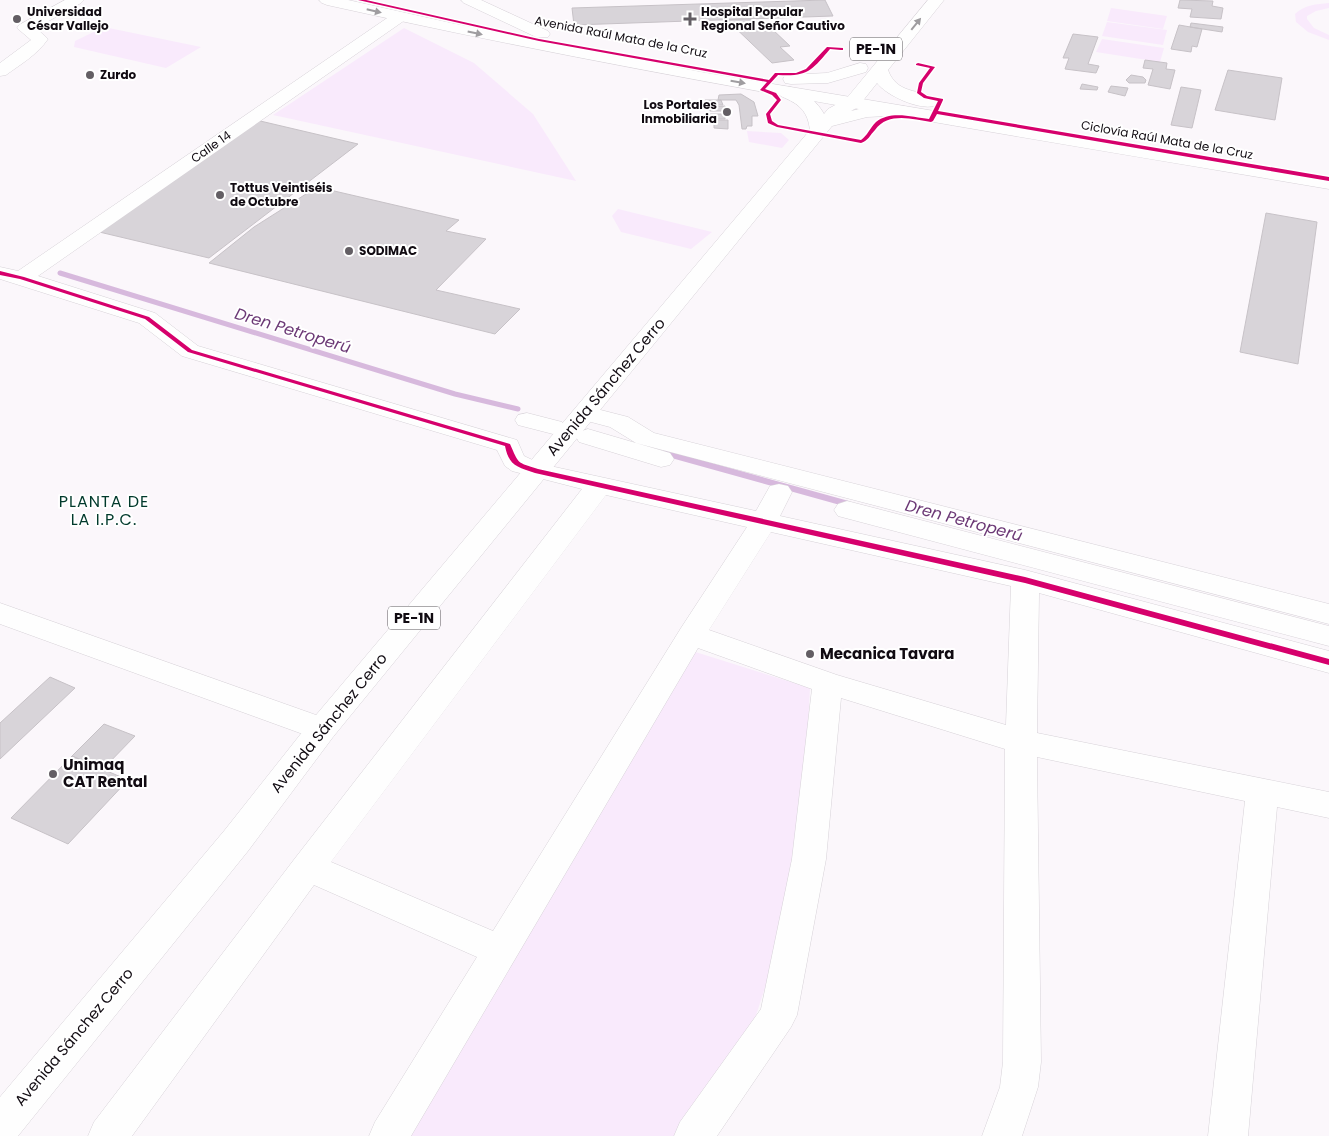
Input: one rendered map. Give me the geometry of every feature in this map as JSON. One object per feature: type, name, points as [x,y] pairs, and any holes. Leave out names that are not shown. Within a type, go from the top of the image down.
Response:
[{"type":"main road","points":[[0,71],[32,48],[40,39],[24,28],[76,0]]},
{"type":"main road","name":"Avenida Raúl Mata de la Cruz","points":[[327,0],[397,8],[690,62],[788,85],[839,108],[902,111],[1329,183]]},
{"type":"main road","points":[[469,0],[542,34]]},
{"type":"main road","name":"Avenida Sánchez Cerro","points":[[839,108],[860,68],[918,0]]},
{"type":"main road","name":"Avenida Sánchez Cerro","points":[[0,1127],[236,841],[322,730],[537,471],[586,425],[839,108],[879,70],[936,0]]},
{"type":"main road","name":"Avenida Raúl Mata de la Cruz","points":[[397,8],[657,68],[788,85]]},
{"type":"main road","name":"Calle 14","points":[[11,275],[397,8]]},
{"type":"main road","points":[[657,68],[707,72],[715,70],[708,66],[690,62]]},
{"type":"main road","points":[[860,68],[838,76],[788,85],[814,111],[818,118],[839,108],[843,117],[867,112],[902,111]]},
{"type":"main road","points":[[879,70],[884,80],[893,90],[928,102]]},
{"type":"main road","name":"Avenida Raúl Mata de la Cruz","points":[[839,108],[928,102],[1329,169]]},
{"type":"main road","points":[[11,275],[147,318],[190,351],[508,445],[511,458],[518,465],[537,471],[1025,580],[1329,662]]},
{"type":"main road","points":[[527,420],[553,427]]},
{"type":"main road","points":[[586,425],[619,422],[645,438],[1329,614]]},
{"type":"main road","points":[[586,425],[779,492],[1329,636]]},
{"type":"main road","points":[[108,1136],[308,867],[600,484]]},
{"type":"main road","points":[[389,1136],[690,635],[763,523],[779,492]]},
{"type":"main road","points":[[1002,1136],[1019,1087],[1022,1062],[1021,742],[1025,580]]},
{"type":"main road","points":[[0,613],[322,730]]},
{"type":"main road","points":[[690,635],[828,684],[1021,742],[1329,805]]},
{"type":"main road","points":[[694,1136],[778,1015],[809,859],[828,684]]},
{"type":"main road","points":[[1228,1136],[1262,791]]},
{"type":"main road","points":[[308,867],[501,951]]},
{"type":"shaded area","points":[[1329,3],[1329,8],[1316,11],[1307,16],[1307,19],[1314,28],[1329,35],[1329,40],[1308,32],[1296,22],[1295,14],[1302,9]]},
{"type":"shaded area","points":[[1111,8],[1167,16],[1163,29],[1107,21]]},
{"type":"shaded area","points":[[1107,22],[1167,30],[1163,45],[1102,36]]},
{"type":"shaded area","points":[[104,27],[201,47],[166,68],[74,47],[75,41]]},
{"type":"shaded area","points":[[404,28],[474,63],[533,114],[576,181],[273,115]]},
{"type":"shaded area","points":[[1102,39],[1164,48],[1160,62],[1096,52]]},
{"type":"shaded area","points":[[747,131],[781,133],[789,140],[782,148],[749,142]]},
{"type":"shaded area","points":[[618,209],[712,232],[691,249],[621,232],[612,216]]},
{"type":"shaded area","points":[[689,650],[810,688],[800,880],[746,1046],[675,1136],[406,1136]]},
{"type":"building","points":[[825,0],[833,16],[574,25],[572,8]]},
{"type":"building","points":[[1180,0],[1213,1],[1212,6],[1223,8],[1221,19],[1190,17],[1192,9],[1178,8]]},
{"type":"building","points":[[751,19],[762,29],[771,28],[790,46],[780,47],[794,60],[772,63],[727,20]]},
{"type":"building","points":[[1191,23],[1223,27],[1222,32],[1190,27]]},
{"type":"building","points":[[1179,25],[1202,29],[1197,47],[1192,46],[1191,52],[1171,49]]},
{"type":"building","points":[[1073,34],[1098,37],[1088,64],[1099,66],[1096,73],[1065,69],[1069,58],[1063,58]]},
{"type":"building","points":[[1145,60],[1167,63],[1166,69],[1175,70],[1170,89],[1148,85],[1153,69],[1143,68]]},
{"type":"building","points":[[1228,70],[1282,78],[1275,120],[1215,110]]},
{"type":"building","points":[[1131,75],[1143,77],[1146,80],[1145,83],[1129,83],[1126,80]]},
{"type":"building","points":[[1082,84],[1098,87],[1097,90],[1080,89]]},
{"type":"building","points":[[1111,86],[1128,88],[1125,96],[1108,92]]},
{"type":"building","points":[[1181,87],[1201,90],[1192,128],[1171,125]]},
{"type":"building","points":[[741,94],[754,102],[758,116],[752,116],[752,126],[747,126],[746,129],[742,129],[739,105],[736,100],[718,100],[719,95]]},
{"type":"building","points":[[705,100],[721,100],[723,105],[707,105]]},
{"type":"building","points":[[725,106],[727,111],[710,111],[709,107]]},
{"type":"building","points":[[709,114],[725,114],[725,119],[712,119]]},
{"type":"building","name":"Tottus Veintiséis de Octubre","points":[[256,120],[358,144],[209,258],[95,231]]},
{"type":"building","points":[[714,120],[728,120],[728,129],[714,128]]},
{"type":"building","name":"SODIMAC","points":[[317,187],[459,220],[446,231],[486,239],[436,290],[520,309],[495,334],[209,263],[254,227]]},
{"type":"building","points":[[1266,213],[1317,222],[1298,364],[1240,352]]},
{"type":"building","points":[[50,677],[75,688],[0,759],[0,723]]},
{"type":"building","points":[[104,724],[135,736],[103,769],[72,756]]},
{"type":"building","points":[[72,756],[128,780],[68,844],[11,818]]},
{"type":"waterway","name":"Dren Petroperú","points":[[60,273],[455,394],[518,409]]},
{"type":"waterway","name":"Dren Petroperú","points":[[665,453],[848,504]]},
{"type":"cycle path","points":[[360,0],[539,40],[769,81]]},
{"type":"cycle path","points":[[841,49],[829,48],[812,67],[802,73],[777,74],[762,90],[774,94],[779,100],[768,114],[770,122],[777,126],[861,142],[864,141],[879,122],[891,117],[931,121],[941,100],[926,97],[919,93],[921,83],[933,67],[918,64]]},
{"type":"cycle path","name":"Ciclovía Raúl Mata de la Cruz","points":[[936,112],[1329,179]]},
{"type":"cycle path","points":[[0,273],[22,278],[147,318],[190,351],[508,445],[512,457],[517,464],[537,471],[1025,580],[1329,662]]},
{"type":"place","name":"Universidad César Vallejo","points":[[17,19]]},
{"type":"place","name":"Hospital Popular Regional Señor Cautivo","points":[[690,19]]},
{"type":"place","name":"Zurdo","points":[[90,75]]},
{"type":"place","name":"Los Portales Inmobiliaria","points":[[727,112]]},
{"type":"place","name":"Tottus Veintiséis de Octubre","points":[[220,195]]},
{"type":"place","name":"SODIMAC","points":[[349,251]]},
{"type":"place","name":"Mecanica Tavara","points":[[810,654]]},
{"type":"place","name":"Unimaq CAT Rental","points":[[53,774]]},
{"type":"district","name":"PLANTA DE LA I.P.C.","points":[[104,510]]}]
